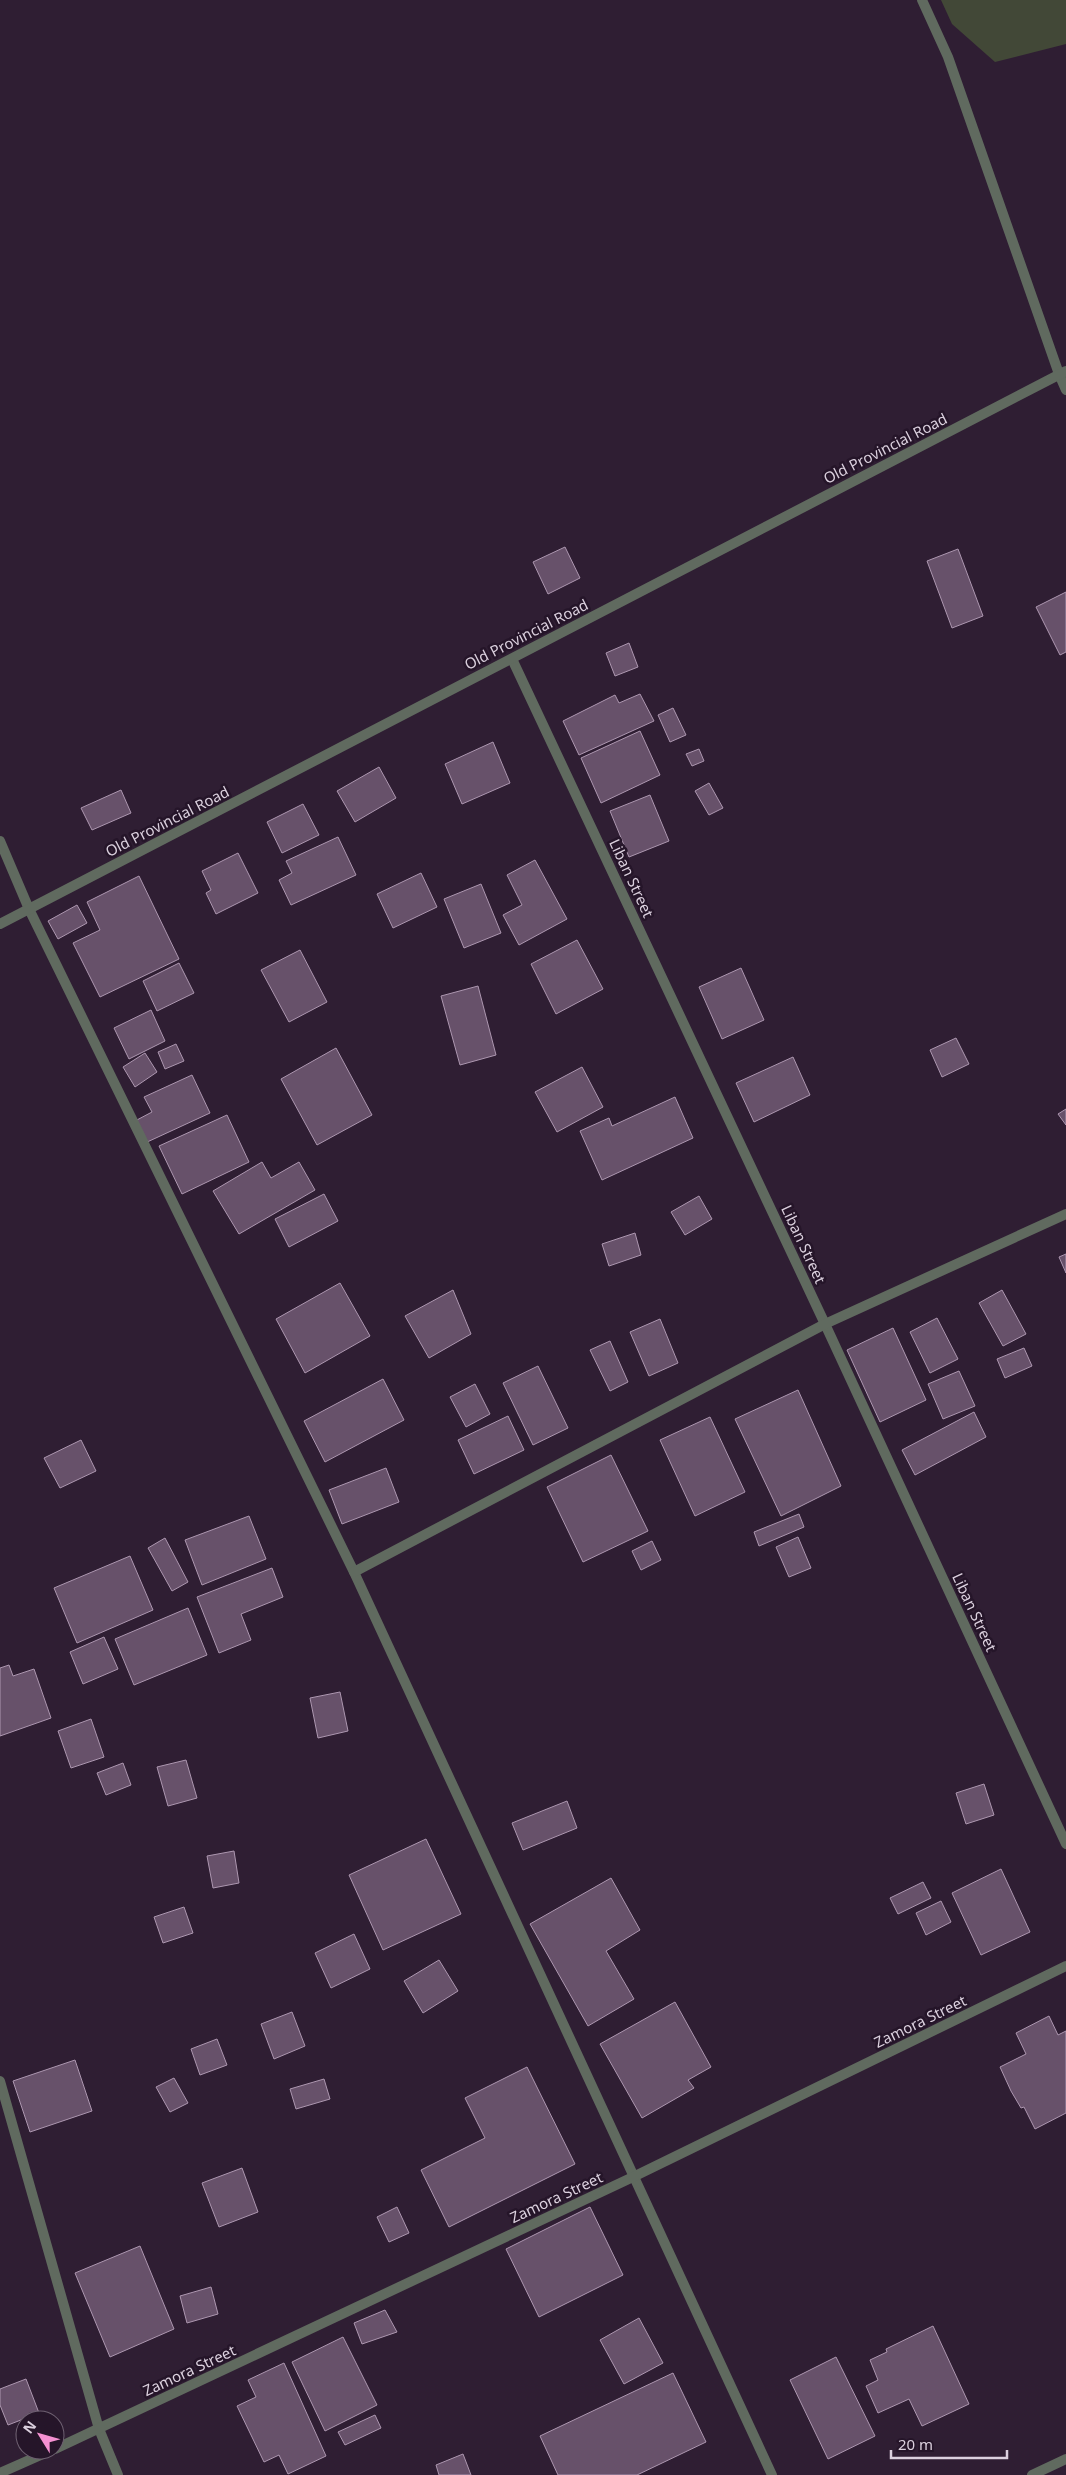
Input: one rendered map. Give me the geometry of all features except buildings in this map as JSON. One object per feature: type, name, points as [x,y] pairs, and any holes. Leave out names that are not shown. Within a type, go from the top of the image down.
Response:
[{"type":"street","points":[[922,0],[948,57],[1062,373],[1066,390]]},
{"type":"street","name":"Old Provincial Road","points":[[0,924],[1062,373]]},
{"type":"street","name":"Liban Street","points":[[512,659],[825,1324],[1066,1844]]},
{"type":"street","points":[[0,841],[29,909],[354,1572],[772,2475]]},
{"type":"street","points":[[354,1572],[825,1324],[1066,1214]]},
{"type":"street","name":"Zamora Street","points":[[65,2444],[634,2177],[1066,1966]]},
{"type":"street","points":[[0,2081],[99,2429],[118,2475]]},
{"type":"street","points":[[1032,2475],[1066,2459]]},
{"type":"street","name":"Zamora Street","points":[[0,2473],[29,2460]]},
{"type":"green space","points":[[941,0],[1066,0],[1066,44],[995,62],[952,24]]}]
